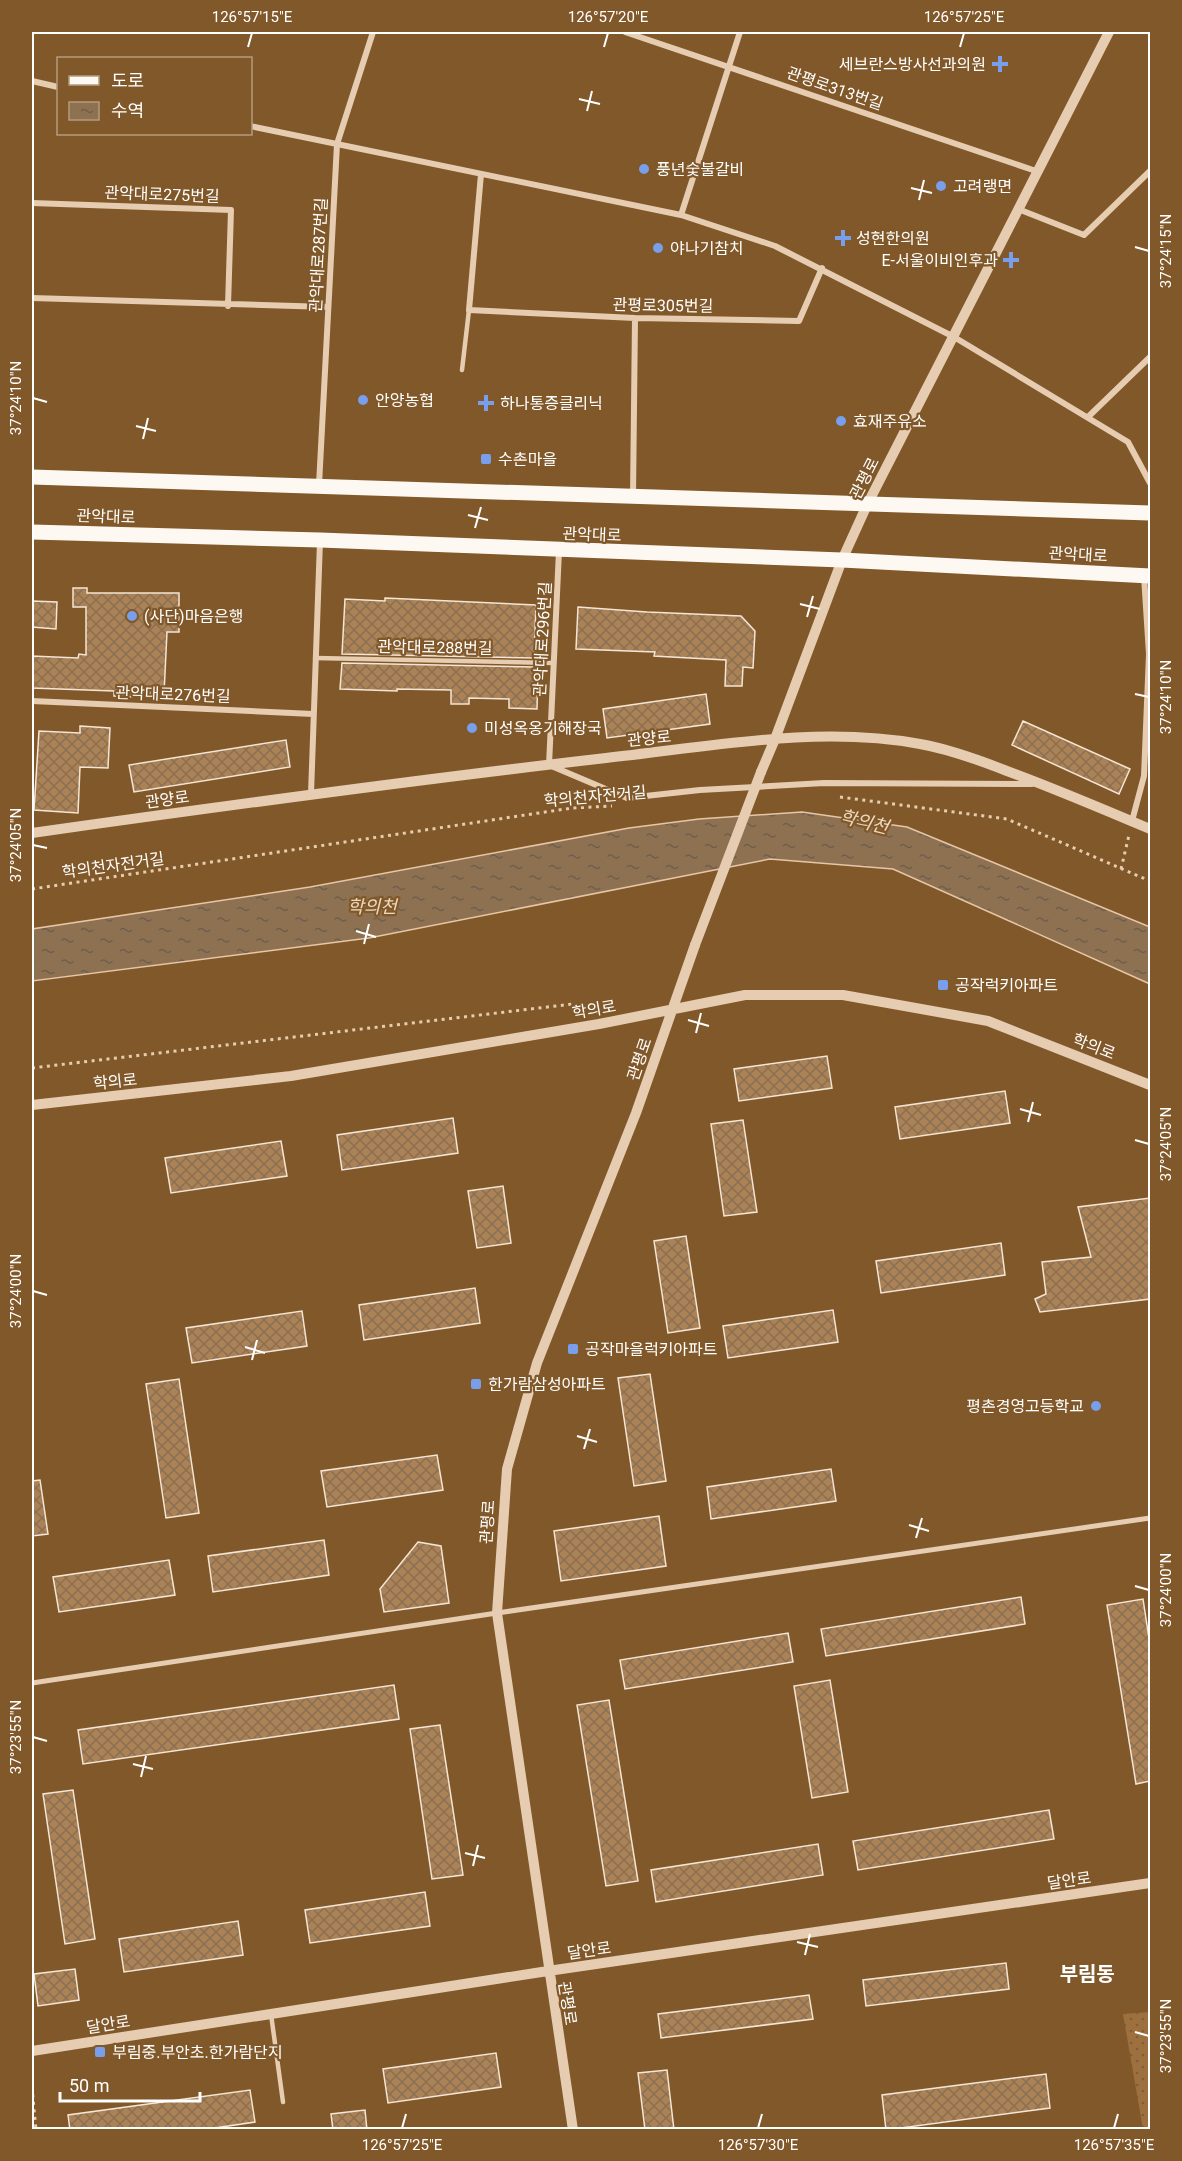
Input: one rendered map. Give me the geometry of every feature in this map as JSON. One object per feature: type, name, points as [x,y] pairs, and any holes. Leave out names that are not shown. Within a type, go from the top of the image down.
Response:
[{"type":"main road","points":[[32,477],[1150,513]]},
{"type":"main road","name":"관악대로","points":[[32,532],[320,540],[559,551],[842,560],[1147,576]]},
{"type":"street","name":"관악대로287번길","points":[[319,485],[337,144],[373,32]]},
{"type":"street","name":"관평로313번길","points":[[625,32],[1036,171]]},
{"type":"street","points":[[681,215],[740,32]]},
{"type":"street","name":"관평로","points":[[573,2130],[497,1613],[507,1469],[537,1363],[636,1113],[695,945],[842,560],[867,505],[1109,32]]},
{"type":"street","points":[[32,81],[57,87]]},
{"type":"street","points":[[252,126],[681,215],[775,246],[954,337],[1128,442],[1150,483]]},
{"type":"street","points":[[1017,209],[1084,235],[1150,171]]},
{"type":"street","points":[[469,310],[481,174]]},
{"type":"street","name":"관악대로275번길","points":[[32,203],[231,210],[228,306]]},
{"type":"street","name":"관평로305번길","points":[[469,310],[636,318],[799,321],[822,268]]},
{"type":"street","points":[[32,298],[328,308]]},
{"type":"street","points":[[633,497],[636,318]]},
{"type":"street","points":[[1088,417],[1150,357]]},
{"type":"street","points":[[311,794],[320,540]]},
{"type":"street","name":"관악대로296번길","points":[[549,765],[559,551]]},
{"type":"street","points":[[1132,821],[1144,776],[1149,654],[1147,576]]},
{"type":"street","name":"관악대로276번길","points":[[32,701],[313,714]]},
{"type":"street","name":"관양로","points":[[32,833],[311,794],[549,765],[775,739],[859,736],[921,744],[974,759],[1042,784],[1150,829]]},
{"type":"street","points":[[549,765],[627,798],[700,790],[824,783],[1042,784]]},
{"type":"street","name":"학의로","points":[[32,1105],[291,1076],[599,1024],[745,995],[843,995],[988,1021],[1150,1085]]},
{"type":"street","points":[[32,1683],[1150,1518]]},
{"type":"street","name":"달안로","points":[[32,2051],[548,1971],[1150,1883]]},
{"type":"lane","points":[[462,370],[469,310]]},
{"type":"lane","name":"관악대로288번길","points":[[315,658],[554,663]]},
{"type":"lane","points":[[271,2014],[283,2102]]},
{"type":"path","points":[[831,796],[1006,819],[1150,881]]},
{"type":"path","name":"학의천자전거길","points":[[32,888],[572,808],[619,805]]},
{"type":"path","points":[[1121,869],[1132,821]]},
{"type":"path","points":[[32,1068],[573,1004],[599,1024]]},
{"type":"path","points":[[32,2087],[36,2130]]},
{"type":"shaded area","points":[[1150,2012],[1150,2129],[1143,2129],[1123,2014]]},
{"type":"water","name":"학의천","points":[[802,812],[907,827],[1150,927],[1150,984],[893,869],[770,859],[369,938],[32,981],[32,929],[310,887],[629,828],[699,819]]},
{"type":"building","points":[[73,588],[87,588],[87,593],[179,593],[179,632],[167,632],[164,694],[136,693],[136,697],[114,696],[114,691],[32,688],[32,656],[78,658],[79,654],[86,655],[86,607],[73,607]]},
{"type":"building","points":[[385,598],[536,605],[534,658],[342,654],[345,599],[385,601]]},
{"type":"building","points":[[32,601],[57,602],[56,629],[32,627]]},
{"type":"building","points":[[578,607],[741,616],[755,631],[753,668],[743,667],[742,686],[725,686],[726,660],[654,656],[655,652],[576,649]]},
{"type":"building","points":[[342,663],[533,667],[533,672],[538,672],[537,709],[509,708],[509,699],[469,698],[469,704],[451,704],[451,690],[340,689]]},
{"type":"building","points":[[706,694],[710,724],[607,738],[603,709]]},
{"type":"building","points":[[1023,721],[1130,769],[1119,794],[1012,745]]},
{"type":"building","points":[[80,726],[110,728],[108,768],[80,767],[78,813],[34,810],[39,731],[80,733]]},
{"type":"building","points":[[286,740],[290,767],[134,792],[129,765]]},
{"type":"building","points":[[827,1056],[832,1088],[739,1101],[734,1069]]},
{"type":"building","points":[[1005,1091],[1010,1123],[900,1139],[895,1107]]},
{"type":"building","points":[[453,1118],[458,1153],[342,1170],[337,1135]]},
{"type":"building","points":[[743,1120],[757,1212],[724,1216],[711,1124]]},
{"type":"building","points":[[281,1141],[287,1176],[171,1193],[165,1158]]},
{"type":"building","points":[[503,1186],[511,1243],[477,1248],[468,1191]]},
{"type":"building","points":[[1150,1198],[1150,1299],[1040,1312],[1035,1299],[1046,1294],[1042,1262],[1091,1257],[1078,1207]]},
{"type":"building","points":[[686,1236],[700,1328],[668,1333],[654,1241]]},
{"type":"building","points":[[1001,1243],[1005,1275],[881,1293],[876,1261]]},
{"type":"building","points":[[475,1288],[480,1323],[364,1340],[359,1305]]},
{"type":"building","points":[[833,1310],[838,1342],[728,1358],[723,1326]]},
{"type":"building","points":[[302,1311],[307,1346],[192,1363],[186,1328]]},
{"type":"building","points":[[650,1374],[666,1481],[634,1486],[618,1378]]},
{"type":"building","points":[[179,1379],[199,1513],[166,1518],[146,1384]]},
{"type":"building","points":[[437,1455],[443,1490],[327,1507],[321,1471]]},
{"type":"building","points":[[831,1469],[836,1501],[711,1519],[707,1487]]},
{"type":"building","points":[[40,1480],[48,1534],[32,1536],[32,1481]]},
{"type":"building","points":[[659,1516],[666,1566],[561,1581],[554,1531]]},
{"type":"building","points":[[324,1540],[329,1575],[213,1592],[208,1556]]},
{"type":"building","points":[[418,1542],[441,1546],[449,1603],[384,1612],[380,1589]]},
{"type":"building","points":[[169,1560],[175,1595],[59,1612],[53,1577]]},
{"type":"building","points":[[1021,1597],[1025,1624],[826,1656],[821,1629]]},
{"type":"building","points":[[1143,1599],[1150,1645],[1150,1781],[1136,1784],[1107,1605]]},
{"type":"building","points":[[788,1633],[793,1662],[625,1689],[620,1660]]},
{"type":"building","points":[[830,1680],[848,1792],[812,1798],[794,1686]]},
{"type":"building","points":[[394,1685],[399,1719],[83,1764],[78,1730]]},
{"type":"building","points":[[609,1700],[638,1881],[606,1886],[577,1705]]},
{"type":"building","points":[[440,1725],[463,1875],[432,1879],[410,1729]]},
{"type":"building","points":[[73,1790],[95,1939],[65,1944],[43,1794]]},
{"type":"building","points":[[1049,1810],[1054,1839],[858,1870],[853,1841]]},
{"type":"building","points":[[818,1844],[823,1875],[656,1902],[651,1870]]},
{"type":"building","points":[[425,1892],[430,1926],[310,1943],[305,1910]]},
{"type":"building","points":[[238,1921],[243,1955],[124,1972],[119,1939]]},
{"type":"building","points":[[1006,1963],[1009,1989],[866,2006],[863,1980]]},
{"type":"building","points":[[75,1969],[79,2000],[38,2006],[34,1974]]},
{"type":"building","points":[[809,1995],[813,2019],[661,2038],[658,2014]]},
{"type":"building","points":[[496,2053],[501,2087],[388,2103],[383,2069]]},
{"type":"building","points":[[667,2070],[674,2130],[645,2130],[638,2073]]},
{"type":"building","points":[[1046,2074],[1050,2108],[886,2130],[882,2095]]},
{"type":"building","points":[[250,2090],[255,2122],[201,2130],[70,2130],[68,2115]]},
{"type":"building","points":[[365,2110],[367,2130],[333,2130],[331,2114]]},
{"type":"place","name":"세브란스방사선과의원","points":[[1000,64]]},
{"type":"place","name":"풍년숯불갈비","points":[[644,169]]},
{"type":"place","name":"고려랭면","points":[[941,186]]},
{"type":"place","name":"성현한의원","points":[[843,238]]},
{"type":"place","name":"야나기참치","points":[[658,248]]},
{"type":"place","name":"E-서울이비인후과","points":[[1011,260]]},
{"type":"place","name":"안양농협","points":[[363,400]]},
{"type":"place","name":"하나통증클리닉","points":[[486,403]]},
{"type":"place","name":"효재주유소","points":[[841,421]]},
{"type":"place","name":"수촌마을","points":[[486,459]]},
{"type":"place","name":"(사단)마음은행","points":[[132,616]]},
{"type":"place","name":"미성옥옹기해장국","points":[[472,728]]},
{"type":"place","name":"공작럭키아파트","points":[[943,985]]},
{"type":"place","name":"공작마을럭키아파트","points":[[573,1349]]},
{"type":"place","name":"한가람삼성아파트","points":[[476,1384]]},
{"type":"place","name":"평촌경영고등학교","points":[[1096,1406]]},
{"type":"place","name":"부림중.부안초.한가람단지","points":[[100,2052]]},
{"type":"district","name":"부림동","points":[[1087,1974]]}]
